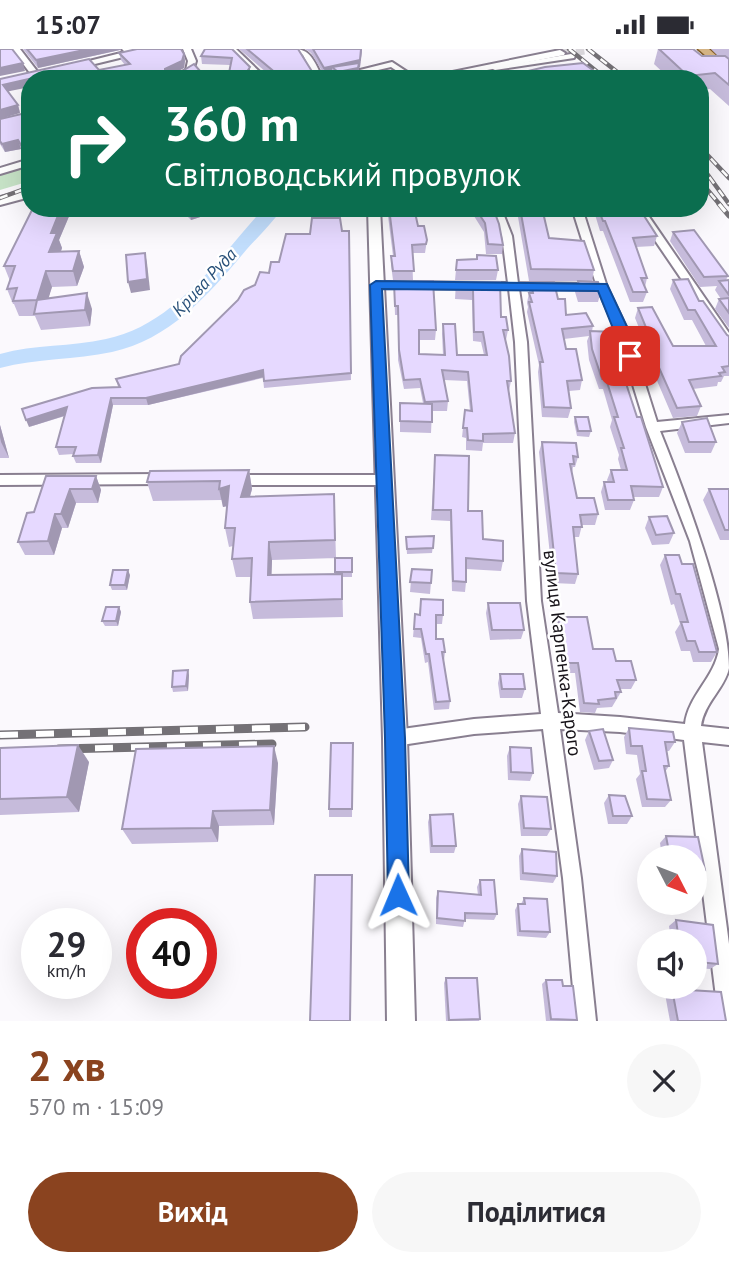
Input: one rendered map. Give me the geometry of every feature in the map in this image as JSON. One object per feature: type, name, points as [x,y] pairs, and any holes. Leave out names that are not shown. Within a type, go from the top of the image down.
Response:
[{"type":"main road","points":[[703,49],[729,73]]},
{"type":"street","points":[[16,49],[32,70]]},
{"type":"street","points":[[187,49],[192,61],[189,70]]},
{"type":"street","points":[[232,49],[254,70]]},
{"type":"street","points":[[299,49],[306,54],[314,70]]},
{"type":"street","points":[[59,70],[129,52],[145,52]]},
{"type":"street","points":[[477,70],[566,55]]},
{"type":"street","points":[[487,70],[566,55]]},
{"type":"street","points":[[366,70],[392,64],[401,70]]},
{"type":"street","points":[[0,170],[21,164]]},
{"type":"street","points":[[0,201],[21,195]]},
{"type":"street","points":[[374,217],[395,738],[401,1021]]},
{"type":"street","name":"вулиця Карпенка-Карого","points":[[500,217],[507,236],[523,373],[534,601],[552,721],[586,1021]]},
{"type":"street","points":[[581,217],[602,287],[623,333],[652,427],[697,541],[727,649],[719,676],[694,717],[691,733],[729,1021]]},
{"type":"street","points":[[644,217],[729,341]]},
{"type":"street","points":[[376,285],[602,287]]},
{"type":"street","points":[[652,427],[729,419]]},
{"type":"street","points":[[0,480],[175,479]]},
{"type":"street","points":[[217,479],[383,481]]},
{"type":"street","points":[[395,738],[471,727],[552,721],[612,723],[729,737]]},
{"type":"green space","points":[[21,166],[21,184],[0,190],[0,172]]},
{"type":"building","points":[[0,49],[12,49],[23,63],[0,68]]},
{"type":"building","points":[[27,49],[89,49],[36,60]]},
{"type":"building","points":[[137,49],[181,49],[184,54],[182,61],[165,70],[99,70],[130,64],[119,53]]},
{"type":"building","points":[[205,49],[232,49],[250,67],[248,70],[230,70],[232,58],[201,56]]},
{"type":"building","points":[[247,49],[298,49],[311,70],[272,70]]},
{"type":"building","points":[[313,49],[361,49],[360,60],[324,68]]},
{"type":"building","points":[[659,49],[693,49],[702,56],[725,56],[729,59],[729,85],[715,73],[709,74],[709,70],[682,70]]},
{"type":"building","points":[[89,59],[99,70],[40,70]]},
{"type":"building","points":[[359,63],[358,68],[348,70],[336,70],[332,67]]},
{"type":"building","points":[[583,63],[593,70],[532,70]]},
{"type":"building","points":[[194,64],[199,70],[184,70]]},
{"type":"building","points":[[21,74],[21,81],[3,85],[18,105],[0,110],[0,79]]},
{"type":"building","points":[[21,114],[21,145],[18,140],[2,144],[0,119]]},
{"type":"building","points":[[28,217],[57,217],[51,233],[57,233],[49,252],[79,251],[73,271],[46,271],[37,300],[13,301],[17,288],[7,289],[15,266],[4,266]]},
{"type":"building","points":[[390,217],[416,217],[418,226],[424,226],[427,240],[426,244],[412,245],[414,271],[393,271],[391,256],[395,256]]},
{"type":"building","points":[[481,217],[496,217],[503,245],[488,244],[485,223]]},
{"type":"building","points":[[522,217],[544,217],[549,238],[584,241],[594,270],[531,269]]},
{"type":"building","points":[[601,217],[645,217],[657,236],[633,238],[647,278],[641,278],[647,292],[633,292]]},
{"type":"building","points":[[312,218],[340,218],[342,231],[349,231],[351,373],[264,381],[263,370],[146,398],[111,398],[98,455],[73,456],[76,447],[56,447],[67,407],[26,420],[22,409],[92,388],[120,387],[116,379],[179,364],[181,356],[238,300],[244,290],[255,285],[260,272],[269,273],[271,262],[279,262],[286,234],[310,234]]},
{"type":"building","points":[[694,230],[728,276],[704,277],[673,232]]},
{"type":"building","points":[[145,253],[147,279],[128,282],[126,255]]},
{"type":"building","points":[[477,255],[496,256],[498,270],[456,270],[457,260],[477,259]]},
{"type":"building","points":[[688,279],[699,301],[703,301],[729,336],[729,366],[722,367],[725,372],[719,373],[721,376],[689,380],[701,406],[677,408],[652,352],[656,352],[638,308],[652,307],[673,346],[716,346],[695,310],[688,310],[673,280]]},
{"type":"building","points":[[729,280],[729,295],[719,281]]},
{"type":"building","points":[[433,281],[436,330],[419,330],[419,354],[445,355],[443,324],[455,324],[457,355],[487,355],[483,332],[474,332],[473,290],[456,290],[456,282],[500,282],[501,317],[506,317],[508,330],[503,330],[509,356],[511,381],[507,381],[515,433],[483,434],[483,441],[468,440],[467,428],[463,428],[465,410],[472,411],[468,372],[442,370],[448,401],[425,402],[420,379],[404,380],[394,283]]},
{"type":"building","points":[[578,281],[598,282],[601,291],[580,291]]},
{"type":"building","points":[[531,282],[554,282],[558,299],[565,299],[566,315],[586,313],[593,326],[562,329],[566,349],[576,349],[582,380],[567,381],[571,408],[544,407],[540,362],[543,362],[529,302],[532,302],[529,293],[533,293]]},
{"type":"building","points":[[87,293],[85,310],[34,314],[37,300]]},
{"type":"building","points":[[729,298],[729,313],[719,299]]},
{"type":"building","points":[[590,331],[615,332],[622,371],[637,417],[641,417],[663,487],[631,486],[634,500],[608,500],[604,482],[614,482],[611,470],[627,470],[621,448],[624,448],[614,417],[618,417],[606,379],[602,379],[592,349]]},
{"type":"building","points":[[400,403],[432,404],[432,422],[400,421]]},
{"type":"building","points":[[575,417],[588,417],[591,431],[578,431]]},
{"type":"building","points":[[707,418],[716,442],[689,442],[682,422]]},
{"type":"building","points":[[542,442],[576,443],[578,457],[573,456],[574,464],[570,464],[577,498],[594,498],[598,514],[580,515],[582,527],[573,527],[578,574],[556,573]]},
{"type":"building","points":[[435,455],[469,456],[468,511],[482,511],[483,539],[503,541],[503,561],[466,558],[466,582],[453,581],[451,510],[433,510]]},
{"type":"building","points":[[249,470],[241,497],[334,494],[335,540],[269,542],[268,575],[342,574],[342,599],[250,602],[252,558],[232,559],[235,528],[225,528],[229,486],[219,489],[220,481],[147,482],[150,471]]},
{"type":"building","points":[[46,476],[96,476],[92,489],[70,489],[61,514],[55,514],[48,541],[18,542],[27,513],[34,512]]},
{"type":"building","points":[[709,489],[729,489],[729,530],[725,530]]},
{"type":"building","points":[[667,516],[674,533],[656,535],[649,517]]},
{"type":"building","points":[[434,536],[433,548],[407,549],[406,537]]},
{"type":"building","points":[[665,555],[679,555],[682,564],[693,564],[717,652],[699,652],[695,641],[687,641],[681,622],[688,622],[680,594],[676,594]]},
{"type":"building","points":[[335,558],[352,558],[352,572],[335,572]]},
{"type":"building","points":[[412,569],[432,570],[431,583],[410,582]]},
{"type":"building","points":[[113,570],[128,570],[125,585],[110,585]]},
{"type":"building","points":[[421,599],[443,600],[443,615],[436,615],[436,639],[443,639],[445,652],[442,652],[450,701],[436,702],[429,654],[426,654],[421,629],[414,629],[415,614],[420,615]]},
{"type":"building","points":[[488,603],[520,603],[524,630],[492,630]]},
{"type":"building","points":[[106,607],[119,607],[116,621],[102,621]]},
{"type":"building","points":[[558,617],[587,617],[593,649],[613,649],[616,661],[631,661],[636,680],[617,680],[621,692],[615,692],[616,698],[598,700],[599,704],[584,703],[578,663],[564,663]]},
{"type":"building","points":[[188,670],[186,686],[172,687],[173,671]]},
{"type":"building","points":[[500,674],[523,674],[525,689],[502,689]]},
{"type":"building","points":[[629,728],[673,732],[675,742],[665,742],[669,766],[664,766],[671,800],[647,799],[642,771],[646,771],[642,746],[631,746]]},
{"type":"building","points":[[603,729],[613,760],[599,761],[589,731]]},
{"type":"building","points":[[331,743],[353,743],[352,809],[329,809]]},
{"type":"building","points":[[78,745],[67,797],[0,799],[0,748]]},
{"type":"building","points":[[274,746],[270,810],[213,811],[211,828],[122,829],[136,749]]},
{"type":"building","points":[[510,747],[531,748],[533,773],[511,772]]},
{"type":"building","points":[[609,795],[625,796],[632,816],[613,816]]},
{"type":"building","points":[[521,796],[547,797],[551,829],[524,828]]},
{"type":"building","points":[[453,814],[456,846],[432,846],[430,815]]},
{"type":"building","points":[[666,836],[698,837],[700,845],[668,845]]},
{"type":"building","points":[[522,849],[556,852],[557,876],[523,873]]},
{"type":"building","points":[[315,875],[352,875],[350,1021],[310,1021]]},
{"type":"building","points":[[480,880],[494,880],[497,914],[465,913],[465,921],[437,918],[438,891],[481,895]]},
{"type":"building","points":[[524,898],[547,899],[550,932],[520,931],[518,904],[525,904]]},
{"type":"building","points":[[676,920],[713,925],[718,964],[707,963],[707,929],[677,929]]},
{"type":"building","points":[[446,978],[477,978],[480,1019],[449,1020]]},
{"type":"building","points":[[546,980],[562,980],[563,986],[573,986],[577,1020],[551,1019]]},
{"type":"building","points":[[707,991],[721,992],[726,1021],[678,1021],[674,999],[707,999]]},
{"type":"waterway","name":"Крива Руда","points":[[0,361],[27,355],[112,345],[137,337],[182,308],[266,217]]},
{"type":"tunnel","points":[[560,53],[584,49]]},
{"type":"railway","points":[[569,49],[595,70]]},
{"type":"railway","points":[[588,49],[615,70]]},
{"type":"railway","points":[[709,157],[729,178]]},
{"type":"railway","points":[[709,176],[729,204]]},
{"type":"railway","points":[[0,198],[21,190]]},
{"type":"railway","points":[[709,192],[721,206]]},
{"type":"railway","points":[[719,204],[729,216]]},
{"type":"railway","points":[[0,735],[305,727]]},
{"type":"railway","points":[[59,749],[272,744]]},
{"type":"route","points":[[398,895],[395,738],[376,285],[602,287],[623,333],[630,356]]}]
